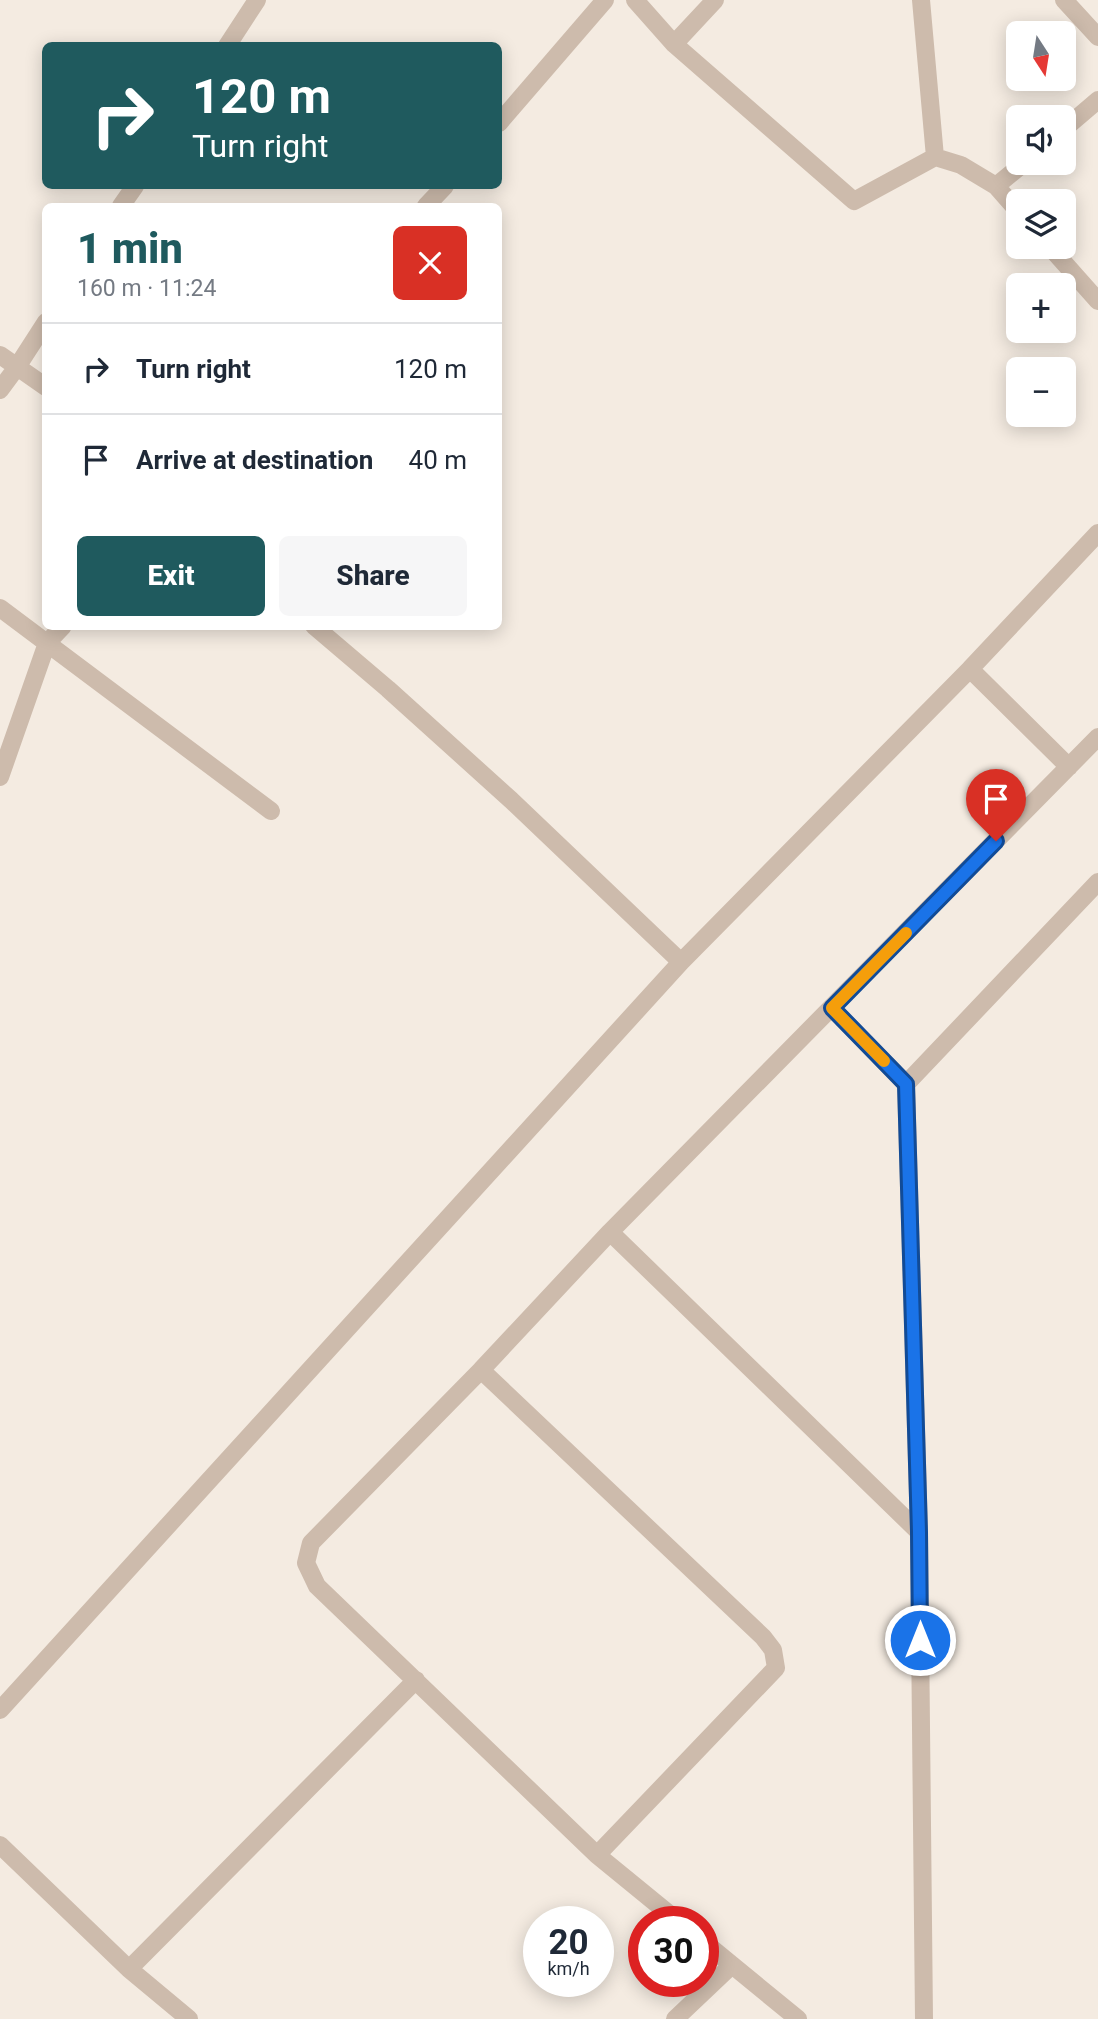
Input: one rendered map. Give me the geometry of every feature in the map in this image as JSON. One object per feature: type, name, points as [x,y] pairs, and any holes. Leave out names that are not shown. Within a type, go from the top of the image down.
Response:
[{"type":"street","points":[[230,42],[257,0]]},
{"type":"street","points":[[502,120],[605,0]]},
{"type":"street","points":[[635,0],[674,44],[854,201],[935,157],[961,165],[996,186],[1006,197]]},
{"type":"street","points":[[674,44],[715,0]]},
{"type":"street","points":[[921,0],[935,157]]},
{"type":"street","points":[[1064,0],[1098,37]]},
{"type":"street","points":[[1076,119],[1098,100]]},
{"type":"street","points":[[996,186],[1009,175]]},
{"type":"street","points":[[429,203],[442,189]]},
{"type":"street","points":[[1060,259],[1098,302]]},
{"type":"street","points":[[0,390],[42,329]]},
{"type":"street","points":[[0,355],[42,384]]},
{"type":"street","points":[[0,1710],[681,962],[970,669],[1098,533]]},
{"type":"street","points":[[0,608],[271,811]]},
{"type":"street","points":[[0,777],[47,643],[59,630]]},
{"type":"street","points":[[319,630],[511,800],[681,962]]},
{"type":"street","points":[[970,669],[1069,767]]},
{"type":"street","points":[[659,1906],[597,1855],[317,1586],[306,1563],[311,1543],[481,1370],[610,1233],[1098,737]]},
{"type":"street","points":[[906,1084],[1098,882]]},
{"type":"street","points":[[832,1008],[906,1084],[919,1532],[924,2019]]},
{"type":"street","points":[[610,1233],[919,1532]]},
{"type":"street","points":[[481,1370],[763,1637],[773,1650],[776,1668],[597,1855]]},
{"type":"street","points":[[129,1969],[416,1680]]},
{"type":"street","points":[[0,1845],[129,1969],[189,2019]]},
{"type":"street","points":[[719,1954],[798,2019]]},
{"type":"street","points":[[675,2019],[733,1965]]},
{"type":"slow traffic","points":[[884,1061],[832,1008],[906,933]]},
{"type":"route","points":[[920,1640],[906,1084],[832,1008],[996,841]]}]
